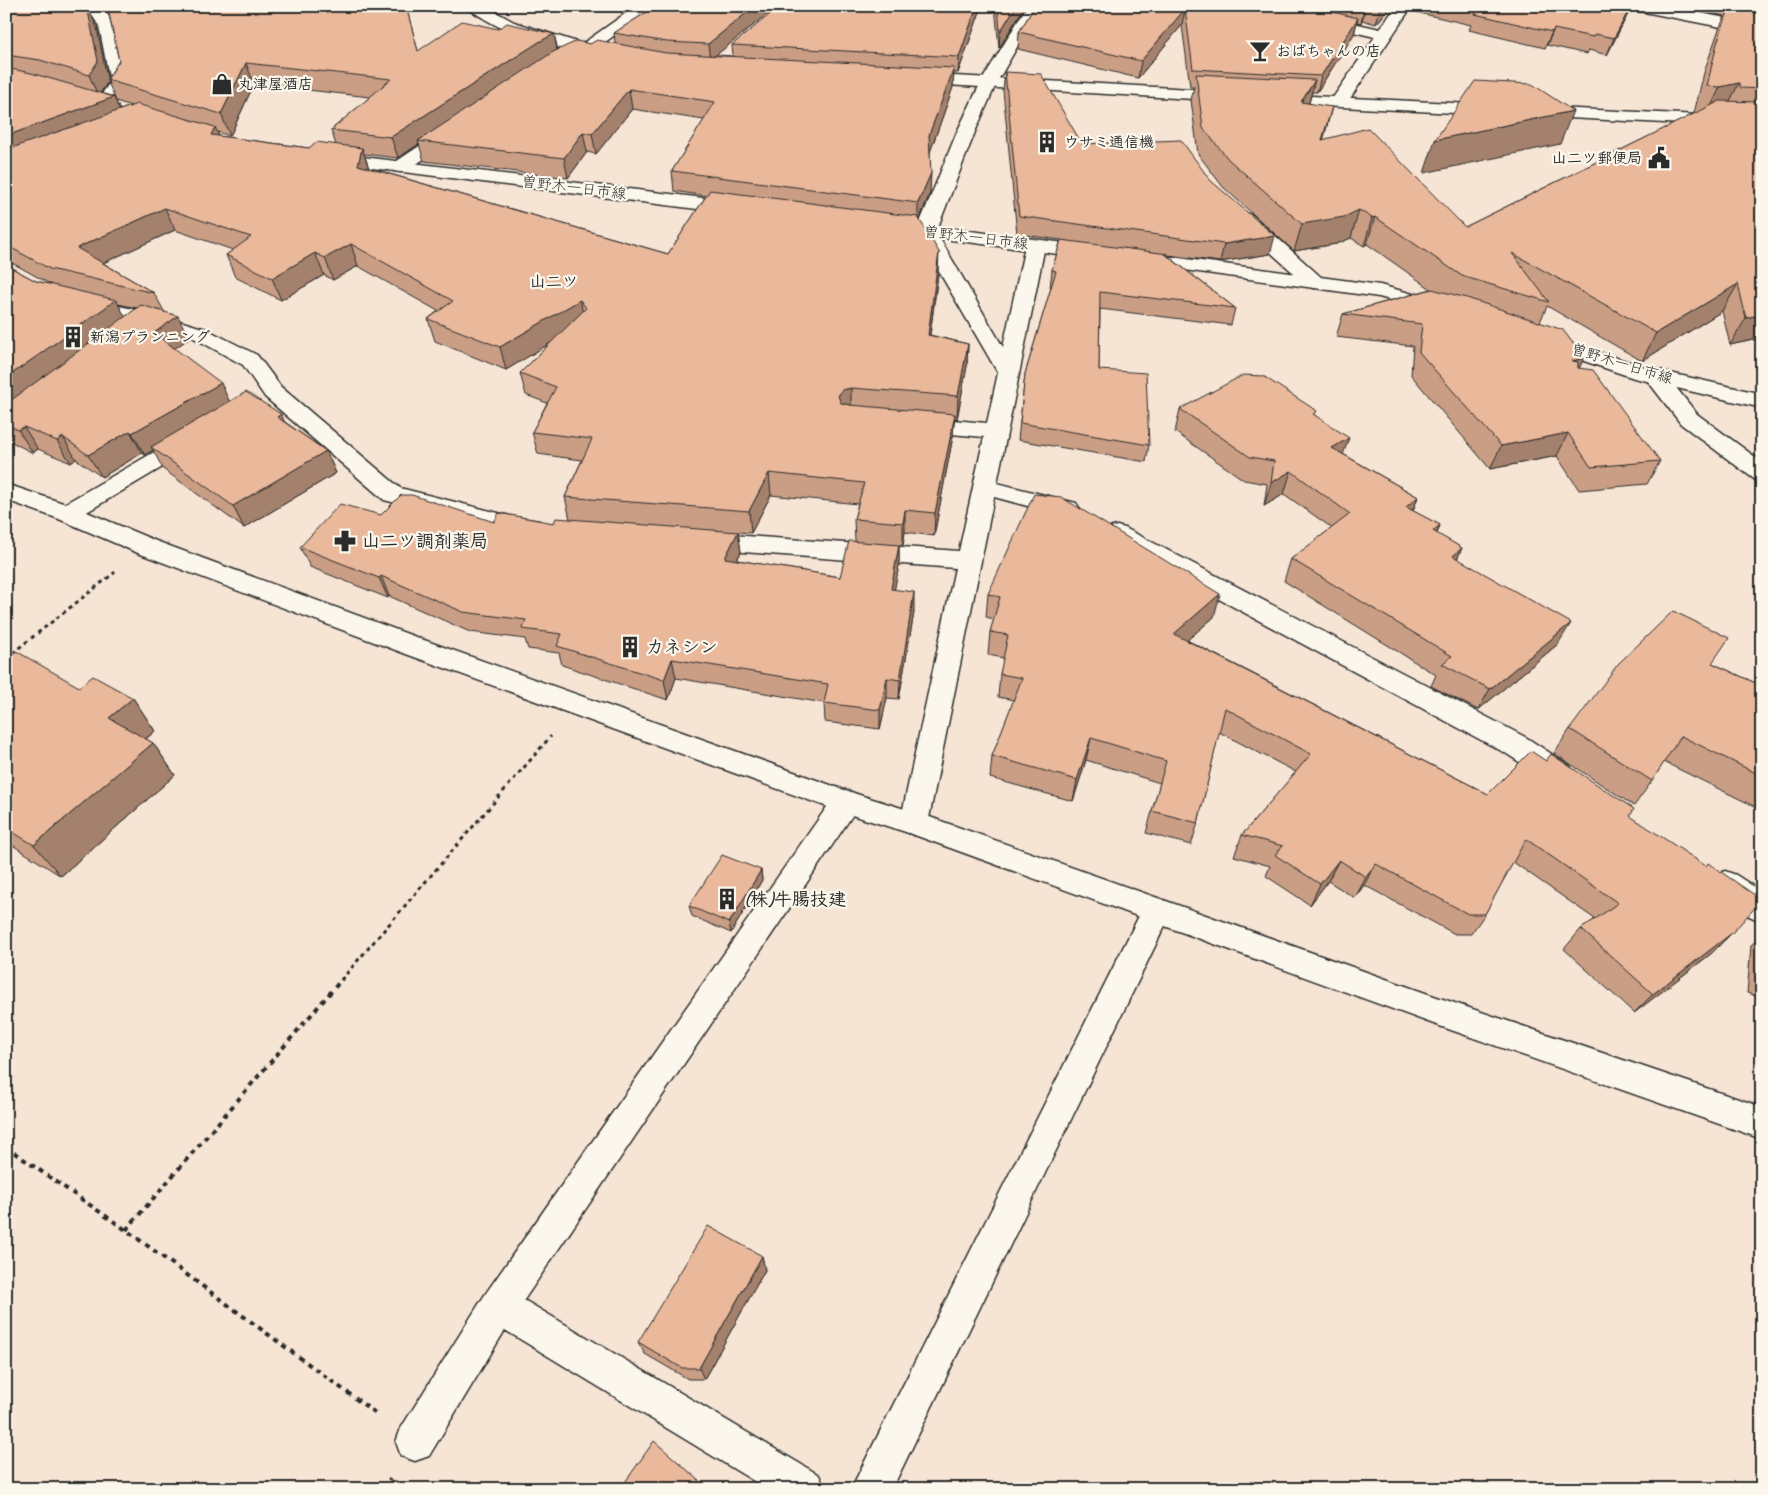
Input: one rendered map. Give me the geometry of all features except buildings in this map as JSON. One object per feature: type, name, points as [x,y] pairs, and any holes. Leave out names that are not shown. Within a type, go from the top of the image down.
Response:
[{"type":"street","points":[[94,6],[106,25],[118,82],[95,101],[123,110]]},
{"type":"street","points":[[473,6],[508,25],[584,50],[622,56]]},
{"type":"street","points":[[550,67],[584,50],[647,6]]},
{"type":"street","points":[[1008,373],[926,232],[966,132],[989,82],[1030,12],[1036,6]]},
{"type":"street","points":[[1258,6],[1385,34]]},
{"type":"street","points":[[1339,102],[1404,6]]},
{"type":"street","points":[[1639,6],[1762,30]]},
{"type":"street","points":[[106,25],[124,21]]},
{"type":"street","points":[[903,78],[1253,98],[1762,123]]},
{"type":"street","points":[[400,167],[463,125]]},
{"type":"street","name":"曽野木一日市線","points":[[311,156],[754,210]]},
{"type":"street","points":[[1229,205],[1315,282]]},
{"type":"street","name":"曽野木一日市線","points":[[869,225],[1380,291],[1456,312]]},
{"type":"street","points":[[914,823],[1034,246]]},
{"type":"street","points":[[66,300],[149,318],[199,334],[250,360],[264,397],[392,494],[514,525],[553,528]]},
{"type":"street","points":[[125,336],[149,318]]},
{"type":"street","name":"曽野木一日市線","points":[[1531,336],[1655,376],[1762,401]]},
{"type":"street","points":[[1655,376],[1689,419],[1762,474]]},
{"type":"street","points":[[900,423],[996,430]]},
{"type":"street","points":[[67,513],[204,432]]},
{"type":"street","points":[[984,487],[1075,511],[1517,746],[1582,789]]},
{"type":"street","points":[[6,492],[67,513],[147,547],[578,706],[846,802],[914,823],[1431,1009],[1762,1123]]},
{"type":"street","points":[[678,538],[969,560]]},
{"type":"street","points":[[416,1442],[499,1306],[846,802]]},
{"type":"street","points":[[1705,870],[1762,908]]},
{"type":"street","points":[[871,1489],[1157,911]]},
{"type":"street","points":[[499,1306],[805,1489]]},
{"type":"path","points":[[6,658],[147,547]]},
{"type":"path","points":[[126,1230],[578,706]]},
{"type":"path","points":[[6,1147],[126,1230],[416,1442]]},
{"type":"place","name":"おばちゃんの店","points":[[1260,51]]},
{"type":"place","name":"丸津屋酒店","points":[[222,84]]},
{"type":"place","name":"ウサミ通信機","points":[[1047,142]]},
{"type":"place","name":"山二ツ郵便局","points":[[1659,158]]},
{"type":"place","name":"新潟プランニング","points":[[73,337]]},
{"type":"place","name":"山二ツ調剤薬局","points":[[345,541]]},
{"type":"place","name":"カネシン","points":[[630,647]]},
{"type":"place","name":"(株)牛腸技建","points":[[727,899]]},
{"type":"district","name":"山二ツ","points":[[554,282]]}]
